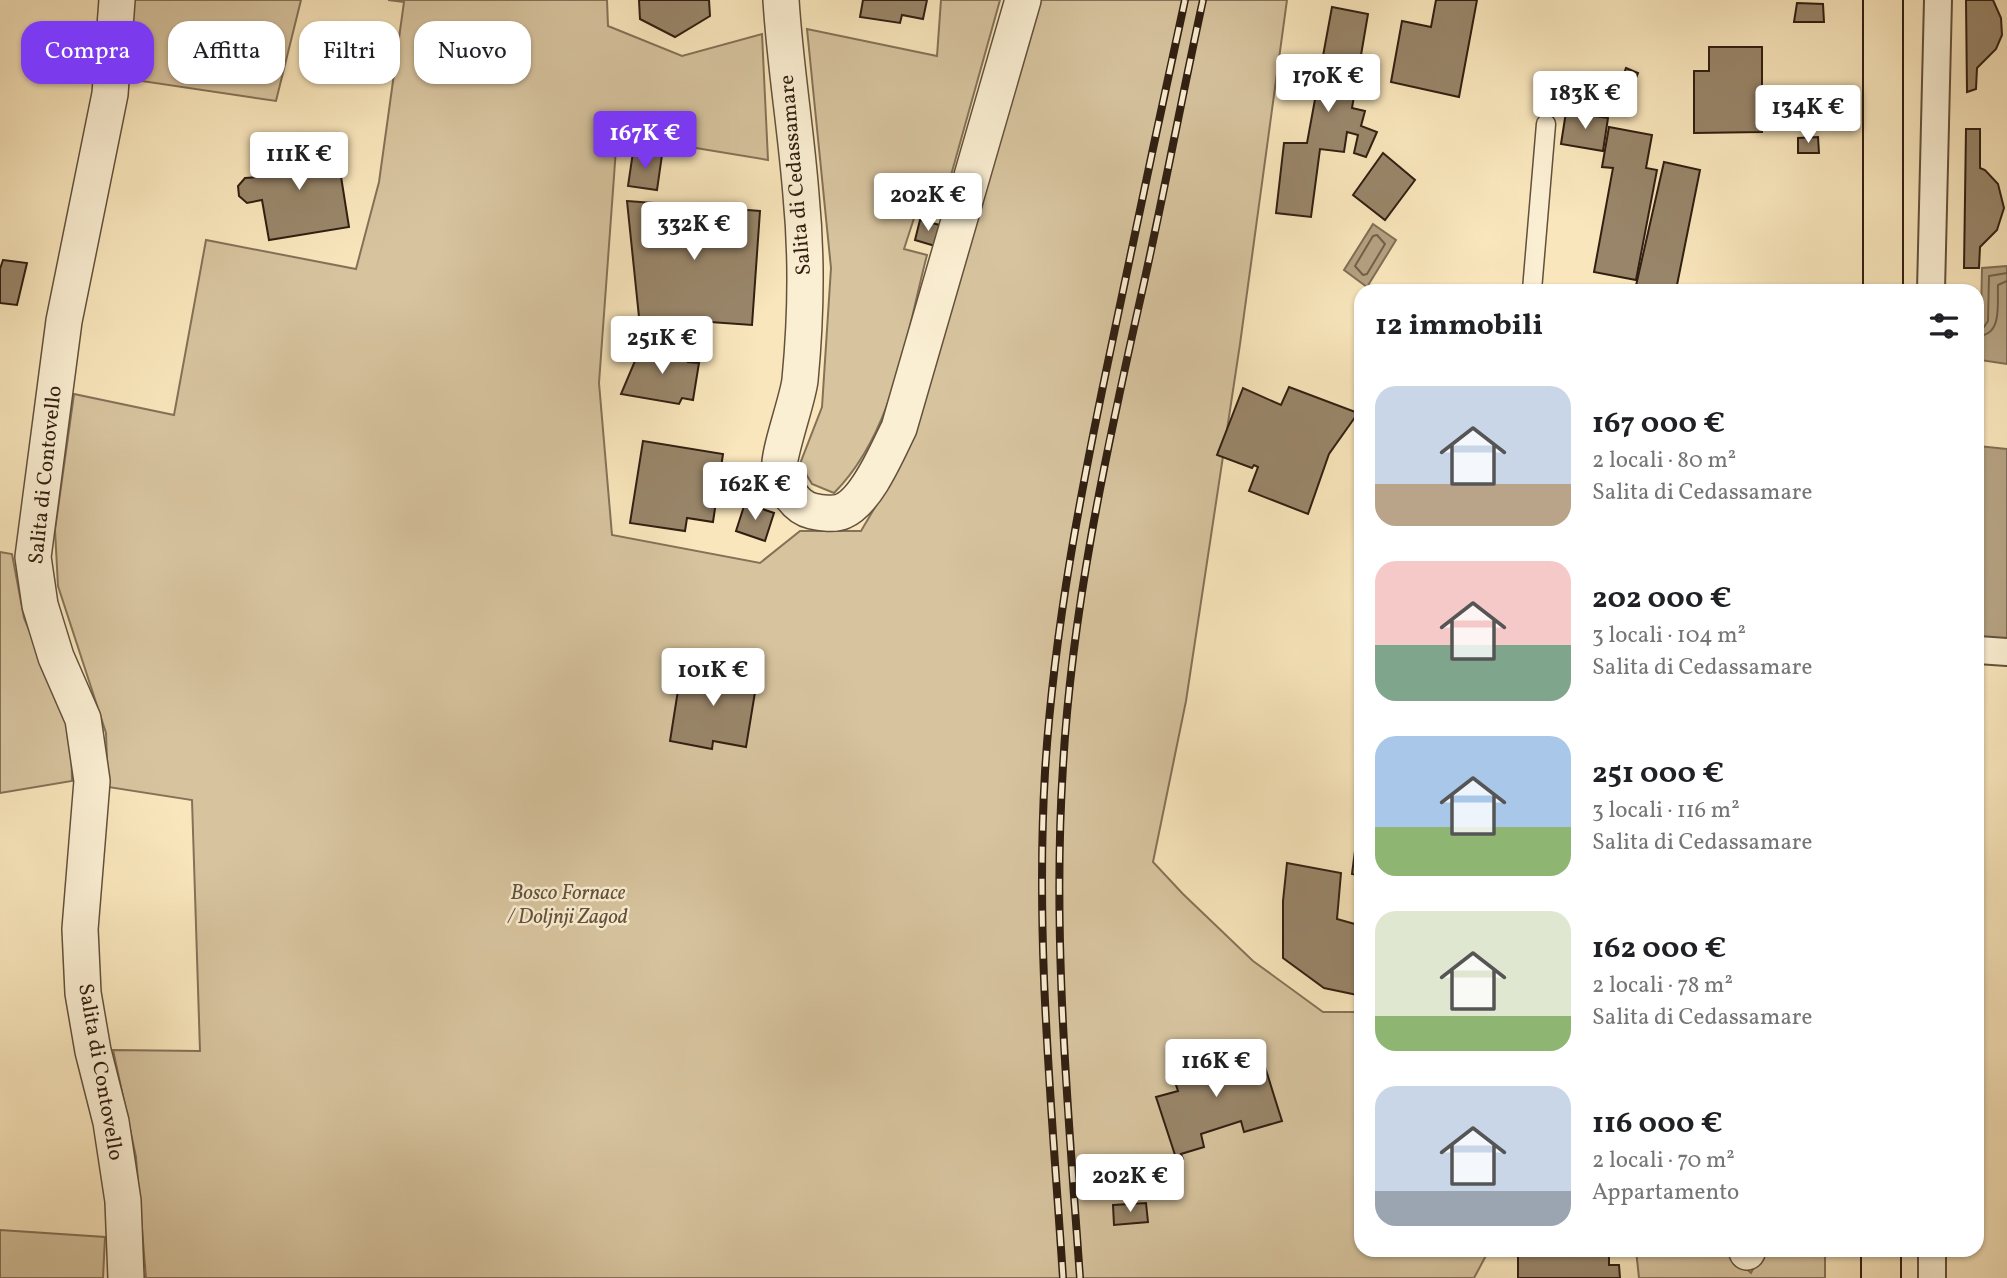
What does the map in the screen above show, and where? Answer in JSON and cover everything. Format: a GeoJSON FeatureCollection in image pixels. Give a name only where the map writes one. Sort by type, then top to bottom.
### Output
{"type":"FeatureCollection","features":[{"type":"Feature","properties":{"kind":"main road"},"geometry":{"type":"LineString","coordinates":[[1883,0],[1883,284]]}},
{"type":"Feature","properties":{"kind":"main road"},"geometry":{"type":"LineString","coordinates":[[1881,1257],[1881,1278]]}},
{"type":"Feature","properties":{"kind":"street","name":"Salita di Contovello"},"geometry":{"type":"LineString","coordinates":[[117,0],[110,94],[64,321],[33,557],[40,605],[56,657],[83,719],[92,781],[80,929],[83,993],[93,1051],[111,1122],[123,1202],[126,1278]]}},
{"type":"Feature","properties":{"kind":"street","name":"Salita di Cedassamare"},"geometry":{"type":"LineString","coordinates":[[781,0],[785,61],[802,195],[806,290],[800,383],[779,469],[790,495],[804,509],[821,513],[843,511],[858,498],[879,468],[899,428],[1006,48],[1023,0]]}},
{"type":"Feature","properties":{"kind":"street"},"geometry":{"type":"LineString","coordinates":[[1931,284],[1938,0]]}},
{"type":"Feature","properties":{"kind":"street"},"geometry":{"type":"LineString","coordinates":[[1984,650],[2007,652]]}},
{"type":"Feature","properties":{"kind":"street"},"geometry":{"type":"LineString","coordinates":[[1932,1257],[1932,1278]]}},
{"type":"Feature","properties":{"kind":"lane"},"geometry":{"type":"LineString","coordinates":[[1533,284],[1546,124]]}},
{"type":"Feature","properties":{"kind":"green space"},"geometry":{"type":"Polygon","coordinates":[[[133,0],[301,0],[285,65],[285,21],[168,21],[168,84],[280,84],[276,101],[154,83],[154,21],[132,21],[133,0]]]}},
{"type":"Feature","properties":{"kind":"green space","name":"Bosco Fornace / Doljnji Zagod"},"geometry":{"type":"Polygon","coordinates":[[[388,0],[607,0],[608,26],[682,56],[762,34],[768,160],[617,135],[599,383],[612,535],[760,563],[800,531],[861,531],[891,480],[1041,0],[1287,0],[1240,344],[1186,701],[1153,862],[1253,961],[1323,1012],[1354,1012],[1354,1257],[1485,1257],[1474,1278],[146,1278],[136,1157],[113,1050],[200,1051],[192,800],[108,787],[106,733],[58,586],[55,530],[74,394],[174,415],[206,240],[356,269],[379,182],[393,84],[400,84],[400,31],[404,2],[388,0]]]}},
{"type":"Feature","properties":{"kind":"green space"},"geometry":{"type":"Polygon","coordinates":[[[941,0],[1000,0],[941,211],[917,209],[904,249],[927,255],[895,382],[871,442],[834,493],[812,484],[800,464],[822,407],[831,268],[807,29],[937,56],[941,0]]]}},
{"type":"Feature","properties":{"kind":"green space"},"geometry":{"type":"Polygon","coordinates":[[[0,552],[12,554],[24,618],[71,730],[72,781],[0,793],[0,552]]]}},
{"type":"Feature","properties":{"kind":"green space"},"geometry":{"type":"Polygon","coordinates":[[[0,1230],[105,1237],[103,1278],[0,1278],[0,1230]]]}},
{"type":"Feature","properties":{"kind":"green space"},"geometry":{"type":"Polygon","coordinates":[[[1637,1257],[1732,1257],[1751,1273],[1759,1257],[1825,1257],[1825,1278],[1639,1278],[1637,1257]]]}},
{"type":"Feature","properties":{"kind":"water"},"geometry":{"type":"Polygon","coordinates":[[[1373,224],[1396,240],[1369,284],[1363,284],[1344,270],[1373,224]]]}},
{"type":"Feature","properties":{"kind":"water"},"geometry":{"type":"Polygon","coordinates":[[[2007,266],[2007,364],[1984,361],[1982,268],[2007,266]]]}},
{"type":"Feature","properties":{"kind":"water"},"geometry":{"type":"Polygon","coordinates":[[[1984,447],[2007,449],[2007,640],[1984,638],[1984,447]]]}},
{"type":"Feature","properties":{"kind":"building"},"geometry":{"type":"Polygon","coordinates":[[[639,0],[709,0],[710,16],[675,37],[640,19],[639,0]]]}},
{"type":"Feature","properties":{"kind":"building"},"geometry":{"type":"Polygon","coordinates":[[[863,0],[927,0],[923,19],[902,15],[900,23],[860,17],[863,0]]]}},
{"type":"Feature","properties":{"kind":"building"},"geometry":{"type":"Polygon","coordinates":[[[1436,0],[1477,0],[1459,97],[1391,82],[1402,21],[1431,27],[1436,0]]]}},
{"type":"Feature","properties":{"kind":"building"},"geometry":{"type":"Polygon","coordinates":[[[1966,0],[1993,0],[2001,18],[2002,35],[1996,49],[1977,68],[1976,89],[1967,92],[1966,0]]]}},
{"type":"Feature","properties":{"kind":"building"},"geometry":{"type":"Polygon","coordinates":[[[1797,3],[1823,4],[1824,22],[1794,22],[1797,3]]]}},
{"type":"Feature","properties":{"kind":"building"},"geometry":{"type":"Polygon","coordinates":[[[1332,7],[1368,14],[1352,108],[1365,111],[1361,126],[1377,132],[1366,157],[1354,153],[1358,135],[1347,132],[1344,152],[1320,149],[1311,217],[1276,213],[1284,143],[1307,143],[1332,7]]]}},
{"type":"Feature","properties":{"kind":"building"},"geometry":{"type":"Polygon","coordinates":[[[1709,47],[1762,47],[1762,132],[1694,133],[1694,71],[1709,71],[1709,47]]]}},
{"type":"Feature","properties":{"kind":"building"},"geometry":{"type":"Polygon","coordinates":[[[1626,68],[1638,73],[1630,93],[1618,89],[1626,68]]]}},
{"type":"Feature","properties":{"kind":"building"},"geometry":{"type":"Polygon","coordinates":[[[1566,112],[1608,118],[1603,151],[1561,144],[1566,112]]]}},
{"type":"Feature","properties":{"kind":"building"},"geometry":{"type":"Polygon","coordinates":[[[1609,127],[1652,135],[1646,168],[1657,170],[1636,280],[1594,272],[1613,168],[1602,167],[1609,127]]]}},
{"type":"Feature","properties":{"kind":"building"},"geometry":{"type":"Polygon","coordinates":[[[1966,129],[1980,129],[1980,168],[1998,184],[2004,208],[1997,230],[1980,247],[1979,268],[1964,268],[1966,129]]]}},
{"type":"Feature","properties":{"kind":"building"},"geometry":{"type":"Polygon","coordinates":[[[1818,137],[1819,153],[1798,153],[1798,138],[1818,137]]]}},
{"type":"Feature","properties":{"kind":"building"},"geometry":{"type":"Polygon","coordinates":[[[336,145],[349,227],[269,240],[262,200],[247,203],[239,196],[238,186],[245,178],[259,177],[254,157],[336,145]]]}},
{"type":"Feature","properties":{"kind":"building"},"geometry":{"type":"Polygon","coordinates":[[[633,152],[662,155],[657,190],[628,186],[633,152]]]}},
{"type":"Feature","properties":{"kind":"building"},"geometry":{"type":"Polygon","coordinates":[[[1383,153],[1415,180],[1385,220],[1353,195],[1383,153]]]}},
{"type":"Feature","properties":{"kind":"building"},"geometry":{"type":"Polygon","coordinates":[[[1664,162],[1700,170],[1677,284],[1636,284],[1664,162]]]}},
{"type":"Feature","properties":{"kind":"building"},"geometry":{"type":"Polygon","coordinates":[[[627,201],[760,211],[752,325],[639,317],[627,201]]]}},
{"type":"Feature","properties":{"kind":"building"},"geometry":{"type":"Polygon","coordinates":[[[920,220],[940,225],[935,246],[915,240],[920,220]]]}},
{"type":"Feature","properties":{"kind":"building"},"geometry":{"type":"Polygon","coordinates":[[[3,260],[27,263],[17,305],[0,303],[0,269],[3,260]]]}},
{"type":"Feature","properties":{"kind":"building"},"geometry":{"type":"Polygon","coordinates":[[[637,347],[690,355],[688,362],[699,363],[693,400],[682,398],[679,404],[621,394],[635,361],[637,347]]]}},
{"type":"Feature","properties":{"kind":"building"},"geometry":{"type":"Polygon","coordinates":[[[1289,387],[1354,411],[1354,419],[1329,454],[1308,514],[1249,491],[1258,467],[1254,465],[1252,468],[1217,455],[1243,388],[1281,405],[1289,387]]]}},
{"type":"Feature","properties":{"kind":"building"},"geometry":{"type":"Polygon","coordinates":[[[643,441],[723,454],[713,522],[687,518],[685,531],[630,523],[643,441]]]}},
{"type":"Feature","properties":{"kind":"building"},"geometry":{"type":"Polygon","coordinates":[[[745,503],[774,513],[765,541],[736,531],[745,503]]]}},
{"type":"Feature","properties":{"kind":"building"},"geometry":{"type":"Polygon","coordinates":[[[688,662],[724,668],[723,675],[757,680],[746,747],[713,741],[712,749],[670,741],[679,684],[685,685],[688,662]]]}},
{"type":"Feature","properties":{"kind":"building"},"geometry":{"type":"Polygon","coordinates":[[[1287,863],[1341,873],[1337,919],[1354,924],[1354,994],[1324,988],[1283,958],[1283,901],[1287,863]]]}},
{"type":"Feature","properties":{"kind":"building"},"geometry":{"type":"Polygon","coordinates":[[[1208,1051],[1213,1066],[1260,1051],[1282,1121],[1244,1132],[1241,1121],[1201,1134],[1204,1147],[1181,1154],[1183,1159],[1177,1161],[1156,1097],[1178,1091],[1169,1064],[1208,1051]]]}},
{"type":"Feature","properties":{"kind":"building"},"geometry":{"type":"Polygon","coordinates":[[[1163,1161],[1169,1178],[1158,1182],[1152,1165],[1163,1161]]]}},
{"type":"Feature","properties":{"kind":"building"},"geometry":{"type":"Polygon","coordinates":[[[1146,1203],[1148,1222],[1114,1225],[1113,1205],[1146,1203]]]}},
{"type":"Feature","properties":{"kind":"building"},"geometry":{"type":"Polygon","coordinates":[[[1518,1257],[1609,1257],[1609,1265],[1619,1265],[1620,1278],[1518,1278],[1518,1257]]]}},
{"type":"Feature","properties":{"kind":"railway"},"geometry":{"type":"LineString","coordinates":[[1063,1278],[1043,962],[1042,835],[1049,718],[1062,610],[1080,503],[1185,0]]}},
{"type":"Feature","properties":{"kind":"railway"},"geometry":{"type":"LineString","coordinates":[[1080,1278],[1060,958],[1060,830],[1067,708],[1082,592],[1102,477],[1203,0]]}}]}
